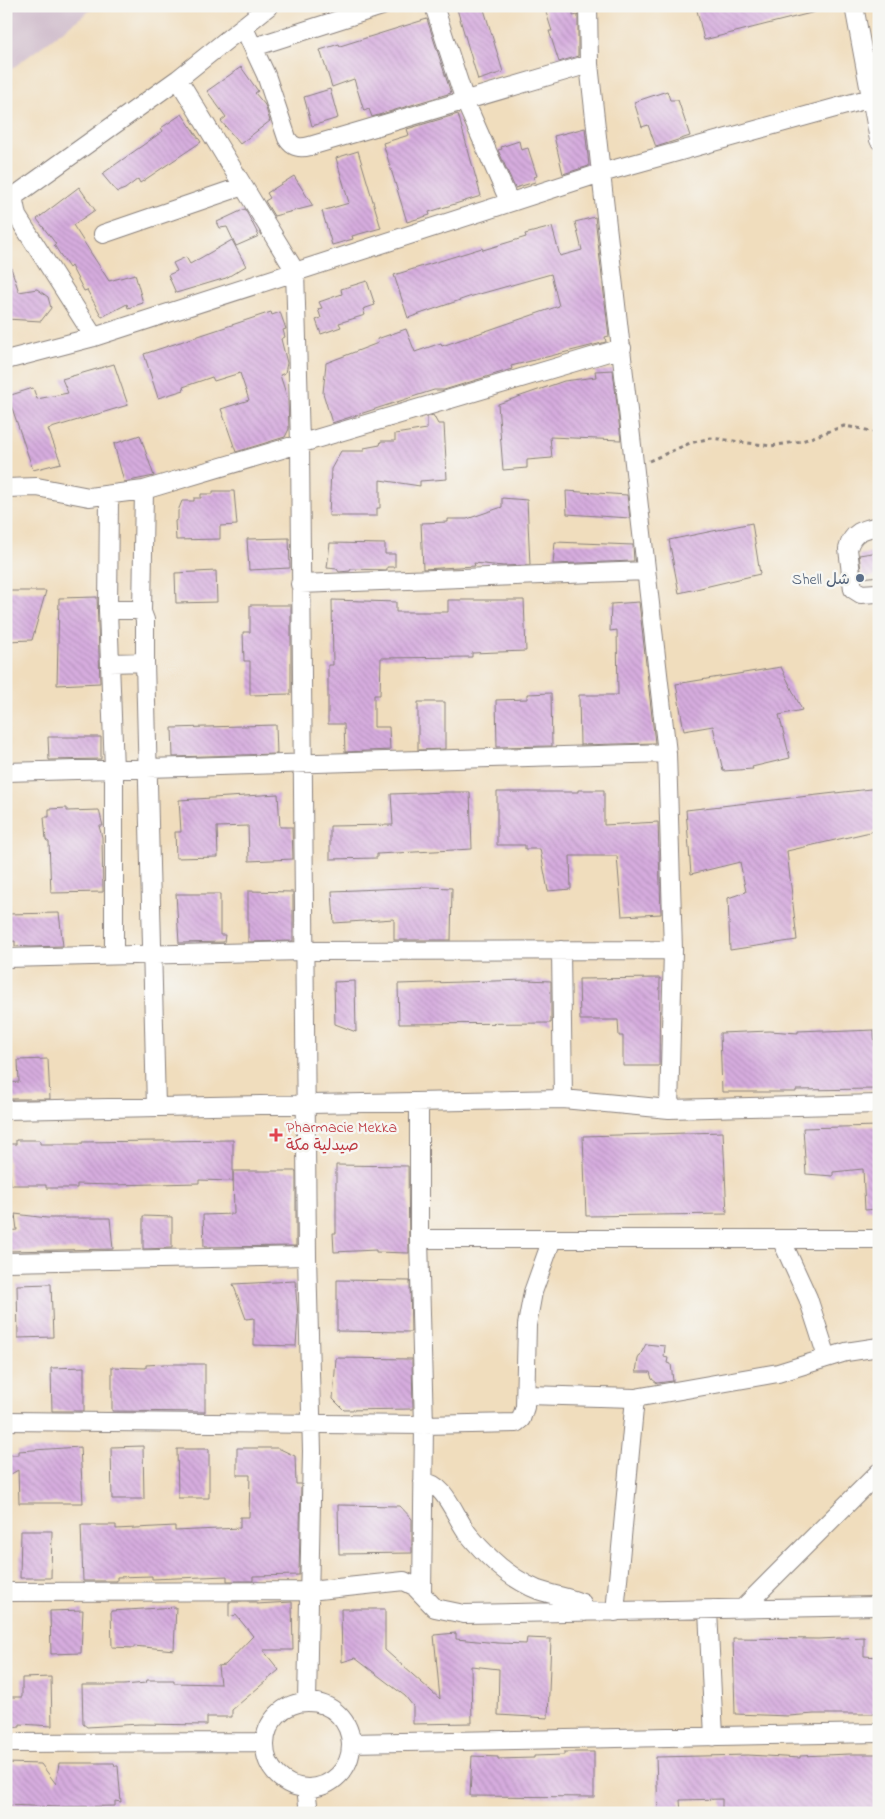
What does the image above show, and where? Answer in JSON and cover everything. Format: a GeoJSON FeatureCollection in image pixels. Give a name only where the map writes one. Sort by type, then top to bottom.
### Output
{"type":"FeatureCollection","features":[{"type":"Feature","properties":{"kind":"street"},"geometry":{"type":"LineString","coordinates":[[94,337],[17,216],[14,202],[22,190],[178,79],[270,6]]}},
{"type":"Feature","properties":{"kind":"street"},"geometry":{"type":"LineString","coordinates":[[254,46],[382,6]]}},
{"type":"Feature","properties":{"kind":"street"},"geometry":{"type":"LineString","coordinates":[[434,6],[465,101],[509,201]]}},
{"type":"Feature","properties":{"kind":"street"},"geometry":{"type":"LineString","coordinates":[[588,6],[589,64],[667,753],[673,950],[669,1109]]}},
{"type":"Feature","properties":{"kind":"street"},"geometry":{"type":"LineString","coordinates":[[854,6],[879,140]]}},
{"type":"Feature","properties":{"kind":"street"},"geometry":{"type":"LineString","coordinates":[[243,26],[254,46],[277,104],[286,138],[293,146],[298,148],[589,64]]}},
{"type":"Feature","properties":{"kind":"street"},"geometry":{"type":"LineString","coordinates":[[178,79],[295,271],[300,442],[301,762],[307,1104],[307,1256],[312,1424],[306,1702]]}},
{"type":"Feature","properties":{"kind":"street"},"geometry":{"type":"LineString","coordinates":[[6,360],[94,337],[509,201],[601,173],[872,98]]}},
{"type":"Feature","properties":{"kind":"street"},"geometry":{"type":"LineString","coordinates":[[103,234],[243,186]]}},
{"type":"Feature","properties":{"kind":"street"},"geometry":{"type":"LineString","coordinates":[[6,488],[37,487],[89,497],[109,496],[144,490],[300,442],[622,348]]}},
{"type":"Feature","properties":{"kind":"street"},"geometry":{"type":"LineString","coordinates":[[144,490],[142,612],[145,620],[156,1107]]}},
{"type":"Feature","properties":{"kind":"street"},"geometry":{"type":"LineString","coordinates":[[109,496],[108,610],[114,769],[114,955]]}},
{"type":"Feature","properties":{"kind":"street"},"geometry":{"type":"LineString","coordinates":[[877,592],[861,594],[853,589],[848,549],[849,542],[857,532],[879,526]]}},
{"type":"Feature","properties":{"kind":"street"},"geometry":{"type":"LineString","coordinates":[[300,584],[646,571]]}},
{"type":"Feature","properties":{"kind":"street"},"geometry":{"type":"LineString","coordinates":[[108,610],[136,610],[142,612]]}},
{"type":"Feature","properties":{"kind":"street"},"geometry":{"type":"LineString","coordinates":[[110,664],[145,662]]}},
{"type":"Feature","properties":{"kind":"street"},"geometry":{"type":"LineString","coordinates":[[6,772],[301,762],[667,753]]}},
{"type":"Feature","properties":{"kind":"street"},"geometry":{"type":"LineString","coordinates":[[561,950],[563,1100]]}},
{"type":"Feature","properties":{"kind":"street"},"geometry":{"type":"LineString","coordinates":[[6,958],[304,951],[673,950]]}},
{"type":"Feature","properties":{"kind":"street"},"geometry":{"type":"LineString","coordinates":[[6,1110],[563,1100],[669,1109],[879,1104]]}},
{"type":"Feature","properties":{"kind":"street"},"geometry":{"type":"LineString","coordinates":[[419,1102],[419,1239],[424,1425],[422,1594]]}},
{"type":"Feature","properties":{"kind":"street"},"geometry":{"type":"LineString","coordinates":[[419,1239],[879,1239]]}},
{"type":"Feature","properties":{"kind":"street"},"geometry":{"type":"LineString","coordinates":[[6,1421],[424,1425],[516,1423],[524,1414],[527,1395],[527,1325],[533,1292],[552,1239]]}},
{"type":"Feature","properties":{"kind":"street"},"geometry":{"type":"LineString","coordinates":[[781,1239],[808,1298],[827,1357]]}},
{"type":"Feature","properties":{"kind":"street"},"geometry":{"type":"LineString","coordinates":[[6,1262],[307,1256]]}},
{"type":"Feature","properties":{"kind":"street"},"geometry":{"type":"LineString","coordinates":[[527,1395],[635,1398],[778,1373],[827,1357],[879,1347]]}},
{"type":"Feature","properties":{"kind":"street"},"geometry":{"type":"LineString","coordinates":[[615,1612],[635,1398]]}},
{"type":"Feature","properties":{"kind":"street"},"geometry":{"type":"LineString","coordinates":[[744,1607],[879,1472]]}},
{"type":"Feature","properties":{"kind":"street"},"geometry":{"type":"LineString","coordinates":[[423,1482],[430,1482],[439,1487],[468,1534],[512,1576],[538,1590],[582,1603],[585,1612]]}},
{"type":"Feature","properties":{"kind":"street"},"geometry":{"type":"LineString","coordinates":[[6,1592],[309,1591],[404,1582],[414,1586],[435,1608],[454,1613],[615,1612],[708,1610],[744,1607],[879,1606]]}},
{"type":"Feature","properties":{"kind":"street"},"geometry":{"type":"LineString","coordinates":[[708,1610],[714,1737]]}},
{"type":"Feature","properties":{"kind":"street"},"geometry":{"type":"LineString","coordinates":[[306,1702],[328,1707],[337,1714],[349,1732],[351,1744],[349,1757],[343,1770],[333,1780],[320,1786],[306,1788],[293,1785],[281,1778],[272,1768],[266,1755],[265,1742],[268,1729],[278,1714],[294,1704],[306,1702]]}},
{"type":"Feature","properties":{"kind":"street"},"geometry":{"type":"LineString","coordinates":[[351,1744],[879,1733]]}},
{"type":"Feature","properties":{"kind":"street"},"geometry":{"type":"LineString","coordinates":[[6,1743],[265,1742]]}},
{"type":"Feature","properties":{"kind":"street"},"geometry":{"type":"LineString","coordinates":[[306,1788],[309,1813]]}},
{"type":"Feature","properties":{"kind":"path"},"geometry":{"type":"LineString","coordinates":[[633,464],[665,455],[690,443],[711,438],[771,446],[802,441],[844,426],[864,428],[879,434]]}},
{"type":"Feature","properties":{"kind":"shaded area"},"geometry":{"type":"Polygon","coordinates":[[[6,6],[96,6],[6,73],[6,6]]]}},
{"type":"Feature","properties":{"kind":"building"},"geometry":{"type":"Polygon","coordinates":[[[465,6],[483,6],[503,72],[478,80],[457,9],[465,6]]]}},
{"type":"Feature","properties":{"kind":"building"},"geometry":{"type":"Polygon","coordinates":[[[544,6],[573,6],[573,16],[578,15],[578,56],[559,62],[549,31],[552,31],[544,6]]]}},
{"type":"Feature","properties":{"kind":"building"},"geometry":{"type":"Polygon","coordinates":[[[696,6],[814,6],[815,12],[704,40],[696,6]]]}},
{"type":"Feature","properties":{"kind":"building"},"geometry":{"type":"Polygon","coordinates":[[[427,19],[451,93],[372,117],[369,109],[364,111],[354,79],[332,87],[320,50],[339,44],[340,46],[427,19]]]}},
{"type":"Feature","properties":{"kind":"building"},"geometry":{"type":"Polygon","coordinates":[[[241,67],[258,91],[255,93],[265,105],[270,121],[240,144],[221,121],[226,117],[207,91],[241,67]]]}},
{"type":"Feature","properties":{"kind":"building"},"geometry":{"type":"Polygon","coordinates":[[[330,89],[338,118],[312,126],[304,97],[330,89]]]}},
{"type":"Feature","properties":{"kind":"building"},"geometry":{"type":"Polygon","coordinates":[[[667,91],[670,100],[678,100],[690,136],[656,147],[648,125],[642,127],[634,102],[667,91]]]}},
{"type":"Feature","properties":{"kind":"building"},"geometry":{"type":"Polygon","coordinates":[[[182,114],[201,142],[140,183],[138,179],[125,189],[117,192],[102,174],[163,131],[161,128],[182,114]]]}},
{"type":"Feature","properties":{"kind":"building"},"geometry":{"type":"Polygon","coordinates":[[[458,114],[481,196],[429,212],[430,215],[407,222],[383,143],[409,135],[407,129],[458,114]]]}},
{"type":"Feature","properties":{"kind":"building"},"geometry":{"type":"Polygon","coordinates":[[[585,128],[589,166],[563,174],[554,136],[585,128]]]}},
{"type":"Feature","properties":{"kind":"building"},"geometry":{"type":"Polygon","coordinates":[[[519,141],[521,150],[528,148],[537,176],[534,177],[535,182],[515,188],[498,150],[502,149],[501,147],[519,141]]]}},
{"type":"Feature","properties":{"kind":"building"},"geometry":{"type":"Polygon","coordinates":[[[358,151],[381,228],[352,236],[353,239],[332,245],[322,211],[349,203],[336,158],[358,151]]]}},
{"type":"Feature","properties":{"kind":"building"},"geometry":{"type":"Polygon","coordinates":[[[294,176],[313,206],[274,216],[265,201],[270,198],[267,193],[294,176]]]}},
{"type":"Feature","properties":{"kind":"building"},"geometry":{"type":"Polygon","coordinates":[[[79,187],[95,210],[73,225],[109,281],[135,274],[143,303],[128,308],[127,304],[102,317],[87,290],[84,291],[71,266],[69,268],[54,245],[56,244],[37,219],[79,187]]]}},
{"type":"Feature","properties":{"kind":"building"},"geometry":{"type":"Polygon","coordinates":[[[245,209],[259,236],[236,246],[227,227],[220,228],[217,222],[245,209]]]}},
{"type":"Feature","properties":{"kind":"building"},"geometry":{"type":"Polygon","coordinates":[[[595,217],[609,336],[605,337],[606,342],[511,366],[512,369],[444,390],[434,390],[332,423],[323,393],[326,363],[378,343],[377,339],[406,329],[415,352],[441,343],[442,346],[559,306],[551,274],[469,297],[408,318],[394,275],[482,248],[483,250],[526,237],[525,234],[552,227],[560,256],[582,250],[575,222],[595,217]]]}},
{"type":"Feature","properties":{"kind":"building"},"geometry":{"type":"Polygon","coordinates":[[[232,240],[246,266],[226,278],[176,293],[168,275],[177,271],[173,263],[186,257],[190,264],[232,240]]]}},
{"type":"Feature","properties":{"kind":"building"},"geometry":{"type":"Polygon","coordinates":[[[6,262],[9,262],[19,292],[37,289],[48,297],[51,308],[41,321],[6,319],[6,262]]]}},
{"type":"Feature","properties":{"kind":"building"},"geometry":{"type":"Polygon","coordinates":[[[367,281],[375,305],[363,309],[365,315],[339,323],[341,327],[321,334],[316,320],[321,318],[318,309],[322,308],[319,302],[342,294],[341,289],[367,281]]]}},
{"type":"Feature","properties":{"kind":"building"},"geometry":{"type":"Polygon","coordinates":[[[271,312],[272,315],[280,312],[286,329],[283,330],[285,337],[281,339],[287,363],[285,373],[280,375],[288,400],[289,429],[285,437],[236,452],[221,409],[249,400],[240,373],[214,381],[212,377],[183,387],[184,390],[158,398],[144,354],[271,312]]]}},
{"type":"Feature","properties":{"kind":"building"},"geometry":{"type":"Polygon","coordinates":[[[114,364],[128,405],[48,429],[61,463],[33,470],[8,396],[33,388],[37,399],[68,393],[62,379],[114,364]]]}},
{"type":"Feature","properties":{"kind":"building"},"geometry":{"type":"Polygon","coordinates":[[[613,370],[621,440],[550,437],[552,458],[527,460],[527,468],[503,470],[498,404],[564,381],[596,377],[595,371],[613,370]]]}},
{"type":"Feature","properties":{"kind":"building"},"geometry":{"type":"Polygon","coordinates":[[[433,415],[438,424],[444,424],[447,479],[420,481],[420,486],[380,480],[380,508],[377,508],[377,516],[329,516],[331,469],[341,451],[364,451],[364,448],[380,445],[381,441],[395,441],[395,434],[427,429],[427,417],[433,415]]]}},
{"type":"Feature","properties":{"kind":"building"},"geometry":{"type":"Polygon","coordinates":[[[140,435],[154,476],[124,482],[114,444],[140,435]]]}},
{"type":"Feature","properties":{"kind":"building"},"geometry":{"type":"Polygon","coordinates":[[[213,491],[234,491],[237,525],[220,526],[220,539],[176,540],[175,521],[178,519],[178,511],[182,501],[194,501],[194,498],[201,498],[201,494],[213,494],[213,491]]]}},
{"type":"Feature","properties":{"kind":"building"},"geometry":{"type":"Polygon","coordinates":[[[566,491],[627,495],[630,518],[567,514],[566,491]]]}},
{"type":"Feature","properties":{"kind":"building"},"geometry":{"type":"Polygon","coordinates":[[[502,498],[527,500],[530,565],[503,566],[474,563],[475,566],[423,569],[421,523],[448,522],[448,519],[467,519],[502,507],[502,498]]]}},
{"type":"Feature","properties":{"kind":"building"},"geometry":{"type":"Polygon","coordinates":[[[752,523],[760,574],[679,593],[669,540],[752,523]]]}},
{"type":"Feature","properties":{"kind":"building"},"geometry":{"type":"Polygon","coordinates":[[[289,538],[290,568],[249,570],[247,539],[289,538]]]}},
{"type":"Feature","properties":{"kind":"building"},"geometry":{"type":"Polygon","coordinates":[[[555,542],[633,545],[634,561],[553,564],[555,542]]]}},
{"type":"Feature","properties":{"kind":"building"},"geometry":{"type":"Polygon","coordinates":[[[330,543],[385,544],[385,554],[395,554],[395,567],[387,567],[387,570],[351,569],[350,571],[339,572],[337,569],[327,568],[330,543]]]}},
{"type":"Feature","properties":{"kind":"building","name":"Shell شل"},"geometry":{"type":"Polygon","coordinates":[[[879,552],[879,576],[862,578],[859,555],[879,552]]]}},
{"type":"Feature","properties":{"kind":"building"},"geometry":{"type":"Polygon","coordinates":[[[216,571],[217,602],[176,603],[175,573],[216,571]]]}},
{"type":"Feature","properties":{"kind":"building"},"geometry":{"type":"Polygon","coordinates":[[[6,591],[46,591],[32,640],[6,641],[6,591]]]}},
{"type":"Feature","properties":{"kind":"building"},"geometry":{"type":"Polygon","coordinates":[[[97,597],[100,683],[57,685],[59,598],[97,597]]]}},
{"type":"Feature","properties":{"kind":"building"},"geometry":{"type":"Polygon","coordinates":[[[332,600],[396,602],[396,612],[448,612],[448,600],[524,600],[526,651],[472,653],[472,657],[381,658],[380,695],[374,695],[374,727],[389,727],[390,750],[345,752],[344,724],[328,724],[328,665],[333,665],[332,600]]]}},
{"type":"Feature","properties":{"kind":"building"},"geometry":{"type":"Polygon","coordinates":[[[639,602],[655,743],[580,745],[579,695],[618,695],[617,630],[610,631],[611,604],[639,602]]]}},
{"type":"Feature","properties":{"kind":"building"},"geometry":{"type":"Polygon","coordinates":[[[250,605],[291,605],[291,694],[250,695],[250,661],[244,661],[243,632],[250,632],[250,605]]]}},
{"type":"Feature","properties":{"kind":"building"},"geometry":{"type":"Polygon","coordinates":[[[781,667],[802,710],[779,715],[790,758],[752,767],[753,769],[723,771],[713,726],[684,731],[676,684],[781,667]]]}},
{"type":"Feature","properties":{"kind":"building"},"geometry":{"type":"Polygon","coordinates":[[[551,693],[552,746],[497,747],[496,700],[527,699],[527,694],[551,693]]]}},
{"type":"Feature","properties":{"kind":"building"},"geometry":{"type":"Polygon","coordinates":[[[418,702],[445,702],[445,749],[418,750],[418,702]]]}},
{"type":"Feature","properties":{"kind":"building"},"geometry":{"type":"Polygon","coordinates":[[[276,725],[277,754],[173,757],[172,728],[276,725]]]}},
{"type":"Feature","properties":{"kind":"building"},"geometry":{"type":"Polygon","coordinates":[[[48,737],[101,737],[101,759],[49,760],[48,737]]]}},
{"type":"Feature","properties":{"kind":"building"},"geometry":{"type":"Polygon","coordinates":[[[879,788],[879,830],[787,851],[797,940],[730,950],[728,898],[746,892],[740,862],[691,874],[686,810],[879,788]]]}},
{"type":"Feature","properties":{"kind":"building"},"geometry":{"type":"Polygon","coordinates":[[[578,790],[604,790],[604,825],[658,822],[661,914],[622,916],[617,856],[570,856],[571,889],[548,891],[540,849],[525,849],[525,845],[497,845],[497,792],[578,792],[578,790]]]}},
{"type":"Feature","properties":{"kind":"building"},"geometry":{"type":"Polygon","coordinates":[[[470,792],[472,849],[377,854],[377,858],[330,859],[330,826],[393,825],[391,794],[470,792]]]}},
{"type":"Feature","properties":{"kind":"building"},"geometry":{"type":"Polygon","coordinates":[[[278,794],[280,827],[292,827],[293,859],[249,861],[248,826],[217,827],[218,857],[176,858],[175,832],[181,832],[179,800],[278,794]]]}},
{"type":"Feature","properties":{"kind":"building"},"geometry":{"type":"Polygon","coordinates":[[[67,808],[67,811],[99,810],[103,826],[99,826],[102,837],[103,892],[51,893],[49,842],[46,840],[44,817],[49,817],[49,809],[67,808]]]}},
{"type":"Feature","properties":{"kind":"building"},"geometry":{"type":"Polygon","coordinates":[[[427,887],[452,888],[451,940],[394,940],[394,919],[334,923],[332,891],[427,887]]]}},
{"type":"Feature","properties":{"kind":"building"},"geometry":{"type":"Polygon","coordinates":[[[248,891],[293,892],[293,941],[248,942],[248,891]]]}},
{"type":"Feature","properties":{"kind":"building"},"geometry":{"type":"Polygon","coordinates":[[[176,894],[220,894],[220,935],[225,935],[224,942],[179,943],[176,894]]]}},
{"type":"Feature","properties":{"kind":"building"},"geometry":{"type":"Polygon","coordinates":[[[59,913],[63,946],[15,946],[15,941],[6,942],[6,914],[59,913]]]}},
{"type":"Feature","properties":{"kind":"building"},"geometry":{"type":"Polygon","coordinates":[[[660,978],[659,1066],[623,1066],[623,1036],[619,1036],[618,1020],[580,1020],[579,979],[660,978]]]}},
{"type":"Feature","properties":{"kind":"building"},"geometry":{"type":"Polygon","coordinates":[[[355,981],[356,1032],[335,1024],[334,982],[355,981]]]}},
{"type":"Feature","properties":{"kind":"building"},"geometry":{"type":"Polygon","coordinates":[[[551,981],[551,1023],[399,1024],[398,984],[551,981]]]}},
{"type":"Feature","properties":{"kind":"building"},"geometry":{"type":"Polygon","coordinates":[[[824,1030],[824,1032],[874,1030],[877,1089],[722,1092],[720,1033],[770,1031],[798,1033],[798,1031],[824,1030]]]}},
{"type":"Feature","properties":{"kind":"building"},"geometry":{"type":"Polygon","coordinates":[[[48,1059],[50,1099],[6,1099],[6,1083],[19,1082],[18,1060],[48,1059]]]}},
{"type":"Feature","properties":{"kind":"building"},"geometry":{"type":"Polygon","coordinates":[[[879,1126],[879,1209],[865,1210],[863,1169],[833,1172],[833,1176],[806,1174],[803,1128],[879,1126]]]}},
{"type":"Feature","properties":{"kind":"building"},"geometry":{"type":"Polygon","coordinates":[[[723,1132],[727,1214],[586,1216],[583,1136],[723,1132]]]}},
{"type":"Feature","properties":{"kind":"building"},"geometry":{"type":"Polygon","coordinates":[[[16,1140],[40,1140],[40,1144],[82,1144],[82,1142],[233,1140],[233,1181],[199,1180],[199,1183],[113,1185],[77,1184],[77,1188],[46,1188],[46,1185],[11,1185],[6,1144],[16,1144],[16,1140]]]}},
{"type":"Feature","properties":{"kind":"building"},"geometry":{"type":"Polygon","coordinates":[[[336,1165],[408,1166],[409,1253],[376,1252],[376,1250],[334,1252],[333,1233],[336,1233],[336,1165]]]}},
{"type":"Feature","properties":{"kind":"building"},"geometry":{"type":"Polygon","coordinates":[[[233,1171],[296,1171],[296,1246],[204,1247],[203,1215],[234,1214],[233,1171]]]}},
{"type":"Feature","properties":{"kind":"building"},"geometry":{"type":"Polygon","coordinates":[[[15,1214],[47,1218],[110,1218],[113,1249],[6,1251],[6,1231],[17,1230],[15,1214]]]}},
{"type":"Feature","properties":{"kind":"building"},"geometry":{"type":"Polygon","coordinates":[[[143,1216],[172,1217],[172,1248],[143,1249],[143,1216]]]}},
{"type":"Feature","properties":{"kind":"building"},"geometry":{"type":"Polygon","coordinates":[[[337,1280],[410,1281],[411,1332],[337,1331],[337,1280]]]}},
{"type":"Feature","properties":{"kind":"building"},"geometry":{"type":"Polygon","coordinates":[[[295,1281],[298,1316],[296,1346],[254,1345],[254,1318],[246,1319],[233,1284],[295,1281]]]}},
{"type":"Feature","properties":{"kind":"building"},"geometry":{"type":"Polygon","coordinates":[[[51,1284],[53,1337],[18,1338],[17,1285],[51,1284]]]}},
{"type":"Feature","properties":{"kind":"building"},"geometry":{"type":"Polygon","coordinates":[[[646,1344],[665,1346],[664,1357],[668,1358],[667,1363],[671,1364],[673,1381],[657,1383],[652,1379],[650,1372],[636,1372],[638,1359],[646,1344]]]}},
{"type":"Feature","properties":{"kind":"building"},"geometry":{"type":"Polygon","coordinates":[[[336,1358],[412,1359],[413,1409],[344,1410],[333,1399],[336,1358]]]}},
{"type":"Feature","properties":{"kind":"building"},"geometry":{"type":"Polygon","coordinates":[[[205,1364],[205,1412],[112,1411],[112,1367],[146,1368],[146,1365],[205,1364]]]}},
{"type":"Feature","properties":{"kind":"building"},"geometry":{"type":"Polygon","coordinates":[[[84,1367],[84,1411],[52,1411],[51,1368],[84,1367]]]}},
{"type":"Feature","properties":{"kind":"building"},"geometry":{"type":"Polygon","coordinates":[[[143,1446],[144,1499],[112,1499],[111,1447],[143,1446]]]}},
{"type":"Feature","properties":{"kind":"building"},"geometry":{"type":"Polygon","coordinates":[[[80,1447],[83,1503],[19,1503],[18,1470],[6,1477],[6,1455],[18,1455],[18,1451],[80,1447]]]}},
{"type":"Feature","properties":{"kind":"building"},"geometry":{"type":"Polygon","coordinates":[[[237,1448],[278,1448],[295,1456],[296,1484],[301,1484],[299,1575],[253,1576],[253,1581],[227,1581],[227,1576],[152,1579],[152,1576],[117,1577],[117,1581],[83,1581],[81,1525],[116,1525],[116,1529],[175,1526],[175,1531],[240,1528],[240,1517],[249,1517],[250,1475],[237,1475],[237,1448]]]}},
{"type":"Feature","properties":{"kind":"building"},"geometry":{"type":"Polygon","coordinates":[[[177,1449],[209,1449],[209,1498],[178,1498],[177,1449]]]}},
{"type":"Feature","properties":{"kind":"building"},"geometry":{"type":"Polygon","coordinates":[[[338,1505],[400,1506],[412,1519],[412,1553],[339,1554],[338,1505]]]}},
{"type":"Feature","properties":{"kind":"building"},"geometry":{"type":"Polygon","coordinates":[[[21,1531],[52,1531],[51,1578],[20,1578],[21,1531]]]}},
{"type":"Feature","properties":{"kind":"building"},"geometry":{"type":"Polygon","coordinates":[[[229,1602],[256,1602],[256,1604],[292,1602],[293,1650],[263,1650],[279,1670],[232,1710],[232,1717],[207,1717],[207,1725],[140,1724],[87,1727],[83,1724],[82,1685],[124,1685],[146,1683],[147,1680],[174,1680],[174,1683],[220,1684],[218,1666],[225,1665],[253,1636],[236,1615],[229,1617],[229,1602]]]}},
{"type":"Feature","properties":{"kind":"building"},"geometry":{"type":"Polygon","coordinates":[[[176,1607],[174,1650],[134,1646],[134,1648],[112,1647],[111,1611],[176,1607]]]}},
{"type":"Feature","properties":{"kind":"building"},"geometry":{"type":"Polygon","coordinates":[[[341,1609],[385,1609],[385,1650],[440,1699],[434,1635],[456,1633],[456,1639],[526,1644],[527,1638],[551,1639],[548,1718],[498,1715],[499,1669],[471,1666],[472,1723],[413,1724],[413,1706],[405,1696],[355,1658],[342,1662],[341,1609]]]}},
{"type":"Feature","properties":{"kind":"building"},"geometry":{"type":"Polygon","coordinates":[[[83,1610],[81,1653],[51,1654],[50,1611],[83,1610]]]}},
{"type":"Feature","properties":{"kind":"building"},"geometry":{"type":"Polygon","coordinates":[[[864,1637],[864,1656],[879,1657],[879,1714],[789,1716],[735,1714],[733,1638],[818,1639],[864,1637]]]}},
{"type":"Feature","properties":{"kind":"building"},"geometry":{"type":"Polygon","coordinates":[[[51,1677],[52,1726],[20,1724],[20,1727],[6,1728],[6,1697],[22,1697],[22,1678],[51,1677]]]}},
{"type":"Feature","properties":{"kind":"building"},"geometry":{"type":"Polygon","coordinates":[[[564,1752],[594,1752],[594,1797],[470,1796],[472,1756],[498,1757],[498,1759],[534,1758],[534,1756],[564,1755],[564,1752]]]}},
{"type":"Feature","properties":{"kind":"building"},"geometry":{"type":"Polygon","coordinates":[[[879,1754],[879,1813],[722,1813],[722,1799],[680,1800],[681,1813],[658,1813],[656,1757],[748,1755],[800,1758],[800,1756],[879,1754]]]}},
{"type":"Feature","properties":{"kind":"building"},"geometry":{"type":"Polygon","coordinates":[[[6,1763],[41,1764],[56,1784],[59,1763],[114,1763],[115,1766],[118,1766],[121,1802],[115,1801],[115,1806],[57,1807],[6,1805],[6,1763]]]}},
{"type":"Feature","properties":{"kind":"place","name":"Shell شل"},"geometry":{"type":"Point","coordinates":[860,578]}},
{"type":"Feature","properties":{"kind":"place","name":"Pharmacie Mekka صيدلية مكة"},"geometry":{"type":"Point","coordinates":[276,1135]}}]}
